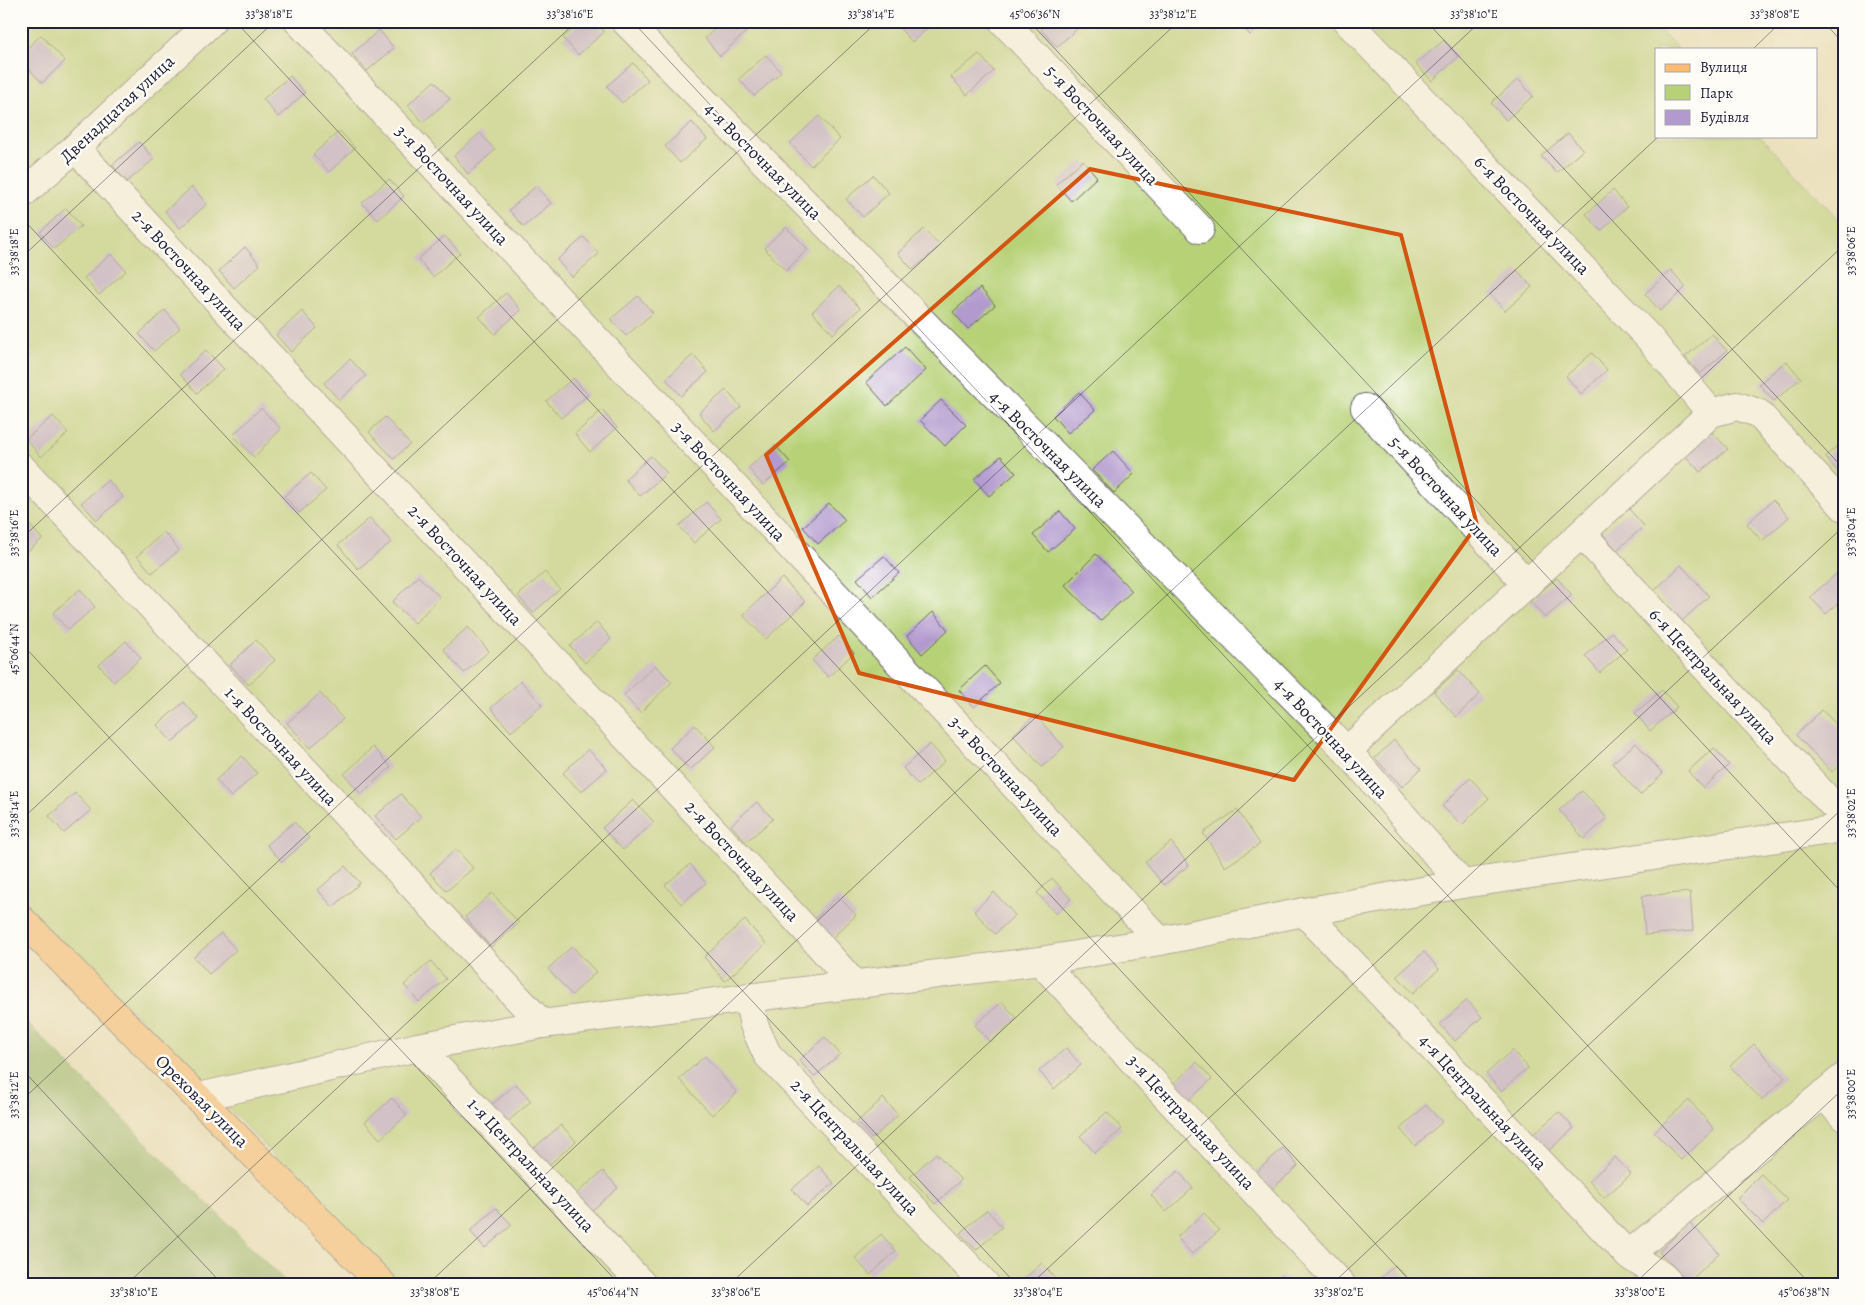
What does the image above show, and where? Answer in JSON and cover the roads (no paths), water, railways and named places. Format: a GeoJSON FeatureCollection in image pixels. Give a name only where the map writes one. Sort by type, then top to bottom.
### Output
{"type":"FeatureCollection","features":[{"type":"Feature","properties":{"kind":"main road","name":"Ореховая улица"},"geometry":{"type":"LineString","coordinates":[[21,919],[382,1284]]}},
{"type":"Feature","properties":{"kind":"street","name":"Двенадцатая улица"},"geometry":{"type":"LineString","coordinates":[[21,196],[212,21]]}},
{"type":"Feature","properties":{"kind":"street","name":"3-я Восточная улица"},"geometry":{"type":"LineString","coordinates":[[298,21],[1160,941]]}},
{"type":"Feature","properties":{"kind":"street","name":"4-я Восточная улица"},"geometry":{"type":"LineString","coordinates":[[625,21],[1347,751],[1462,884]]}},
{"type":"Feature","properties":{"kind":"street","name":"5-я Восточная улица"},"geometry":{"type":"LineString","coordinates":[[1003,21],[1200,229]]}},
{"type":"Feature","properties":{"kind":"street","name":"6-я Восточная улица"},"geometry":{"type":"LineString","coordinates":[[1347,21],[1649,338],[1711,413]]}},
{"type":"Feature","properties":{"kind":"street","name":"2-я Восточная улица"},"geometry":{"type":"LineString","coordinates":[[75,148],[791,914],[854,984]]}},
{"type":"Feature","properties":{"kind":"street"},"geometry":{"type":"LineString","coordinates":[[1347,751],[1711,413],[1738,406],[1758,413],[1844,507]]}},
{"type":"Feature","properties":{"kind":"street","name":"5-я Восточная улица"},"geometry":{"type":"LineString","coordinates":[[1364,408],[1527,584]]}},
{"type":"Feature","properties":{"kind":"street","name":"1-я Восточная улица"},"geometry":{"type":"LineString","coordinates":[[21,468],[542,1024]]}},
{"type":"Feature","properties":{"kind":"street","name":"6-я Центральная улица"},"geometry":{"type":"LineString","coordinates":[[1582,534],[1844,818]]}},
{"type":"Feature","properties":{"kind":"street"},"geometry":{"type":"LineString","coordinates":[[199,1097],[418,1047],[542,1024],[1040,961],[1160,941],[1304,912],[1462,884],[1844,828]]}},
{"type":"Feature","properties":{"kind":"street","name":"4-я Центральная улица"},"geometry":{"type":"LineString","coordinates":[[1304,912],[1628,1255],[1662,1276],[1670,1284]]}},
{"type":"Feature","properties":{"kind":"street","name":"3-я Центральная улица"},"geometry":{"type":"LineString","coordinates":[[1040,961],[1341,1284]]}},
{"type":"Feature","properties":{"kind":"street","name":"2-я Центральная улица"},"geometry":{"type":"LineString","coordinates":[[748,997],[754,1025],[767,1054],[985,1284]]}},
{"type":"Feature","properties":{"kind":"street","name":"1-я Центральная улица"},"geometry":{"type":"LineString","coordinates":[[418,1047],[642,1284]]}},
{"type":"Feature","properties":{"kind":"street"},"geometry":{"type":"LineString","coordinates":[[1628,1255],[1834,1085],[1844,1117]]}}]}
